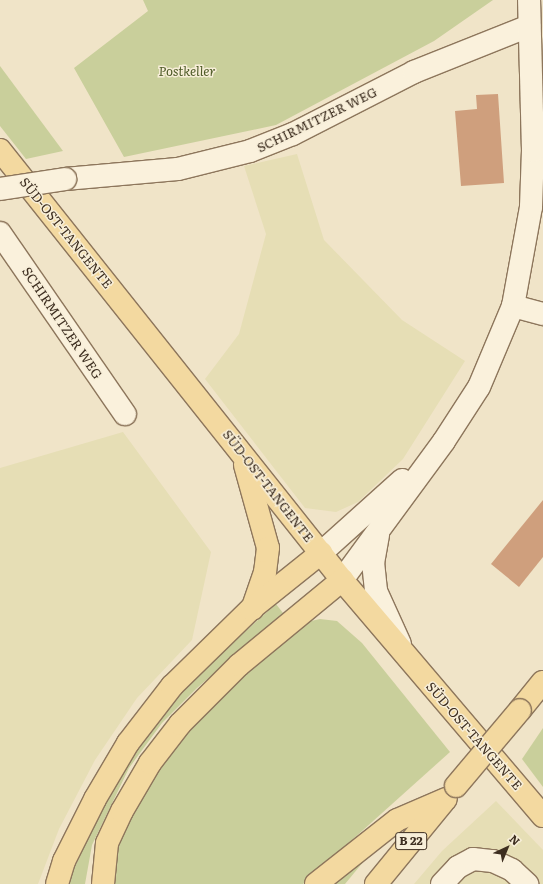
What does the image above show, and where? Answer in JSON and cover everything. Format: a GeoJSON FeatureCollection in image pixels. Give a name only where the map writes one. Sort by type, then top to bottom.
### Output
{"type":"FeatureCollection","features":[{"type":"Feature","properties":{"kind":"main road","name":"SÜD-OST-TANGENTE"},"geometry":{"type":"LineString","coordinates":[[0,150],[342,580],[543,816]]}},
{"type":"Feature","properties":{"kind":"main road"},"geometry":{"type":"LineString","coordinates":[[242,454],[268,548],[265,572],[251,609]]}},
{"type":"Feature","properties":{"kind":"main road"},"geometry":{"type":"LineString","coordinates":[[57,884],[64,861],[95,799],[128,743],[172,686],[251,609],[321,553]]}},
{"type":"Feature","properties":{"kind":"main road"},"geometry":{"type":"LineString","coordinates":[[103,884],[107,843],[122,811],[150,763],[180,724],[239,665],[342,580]]}},
{"type":"Feature","properties":{"kind":"main road","name":"B 22"},"geometry":{"type":"LineString","coordinates":[[376,884],[541,685]]}},
{"type":"Feature","properties":{"kind":"main road"},"geometry":{"type":"LineString","coordinates":[[316,884],[397,820],[451,792]]}},
{"type":"Feature","properties":{"kind":"street"},"geometry":{"type":"LineString","coordinates":[[342,580],[444,441],[479,387],[513,306],[523,265],[531,207],[534,151],[529,0]]}},
{"type":"Feature","properties":{"kind":"street","name":"SCHIRMITZER WEG"},"geometry":{"type":"LineString","coordinates":[[0,189],[65,179],[178,169],[250,151],[293,134],[414,72],[529,26]]}},
{"type":"Feature","properties":{"kind":"street","name":"SCHIRMITZER WEG"},"geometry":{"type":"LineString","coordinates":[[0,233],[125,414]]}},
{"type":"Feature","properties":{"kind":"street"},"geometry":{"type":"LineString","coordinates":[[513,306],[543,314]]}},
{"type":"Feature","properties":{"kind":"street"},"geometry":{"type":"LineString","coordinates":[[321,553],[444,441]]}},
{"type":"Feature","properties":{"kind":"street"},"geometry":{"type":"LineString","coordinates":[[379,529],[373,562],[376,591],[405,655]]}},
{"type":"Feature","properties":{"kind":"street"},"geometry":{"type":"LineString","coordinates":[[442,884],[458,867],[473,859],[493,861],[512,870],[527,884]]}},
{"type":"Feature","properties":{"kind":"shaded area"},"geometry":{"type":"Polygon","coordinates":[[[297,154],[324,240],[402,320],[465,361],[403,459],[358,502],[336,512],[305,508],[205,379],[239,334],[266,234],[244,166],[297,154]]]}},
{"type":"Feature","properties":{"kind":"shaded area"},"geometry":{"type":"Polygon","coordinates":[[[123,432],[211,552],[192,640],[137,698],[95,760],[59,829],[38,884],[0,884],[0,468],[123,432]]]}},
{"type":"Feature","properties":{"kind":"shaded area"},"geometry":{"type":"Polygon","coordinates":[[[496,801],[543,850],[543,884],[414,884],[442,851],[496,801]]]}},
{"type":"Feature","properties":{"kind":"green space","name":"Postkeller"},"geometry":{"type":"Polygon","coordinates":[[[143,0],[493,0],[434,41],[276,125],[124,157],[74,68],[148,11],[143,0]]]}},
{"type":"Feature","properties":{"kind":"green space"},"geometry":{"type":"Polygon","coordinates":[[[0,66],[63,151],[26,159],[0,126],[0,66]]]}},
{"type":"Feature","properties":{"kind":"green space"},"geometry":{"type":"Polygon","coordinates":[[[276,604],[283,613],[197,688],[162,723],[129,768],[92,845],[85,884],[67,884],[118,773],[155,722],[193,678],[276,604]]]}},
{"type":"Feature","properties":{"kind":"green space"},"geometry":{"type":"Polygon","coordinates":[[[320,619],[337,621],[362,643],[450,752],[303,884],[110,884],[114,848],[134,800],[192,719],[302,623],[320,619]]]}},
{"type":"Feature","properties":{"kind":"green space"},"geometry":{"type":"Polygon","coordinates":[[[543,728],[543,787],[522,759],[543,728]]]}},
{"type":"Feature","properties":{"kind":"green space"},"geometry":{"type":"Polygon","coordinates":[[[383,838],[345,884],[327,884],[383,838]]]}},
{"type":"Feature","properties":{"kind":"building"},"geometry":{"type":"Polygon","coordinates":[[[498,94],[504,183],[461,186],[455,111],[477,109],[476,95],[498,94]]]}},
{"type":"Feature","properties":{"kind":"building"},"geometry":{"type":"Polygon","coordinates":[[[543,500],[543,557],[519,587],[491,564],[543,500]]]}}]}
